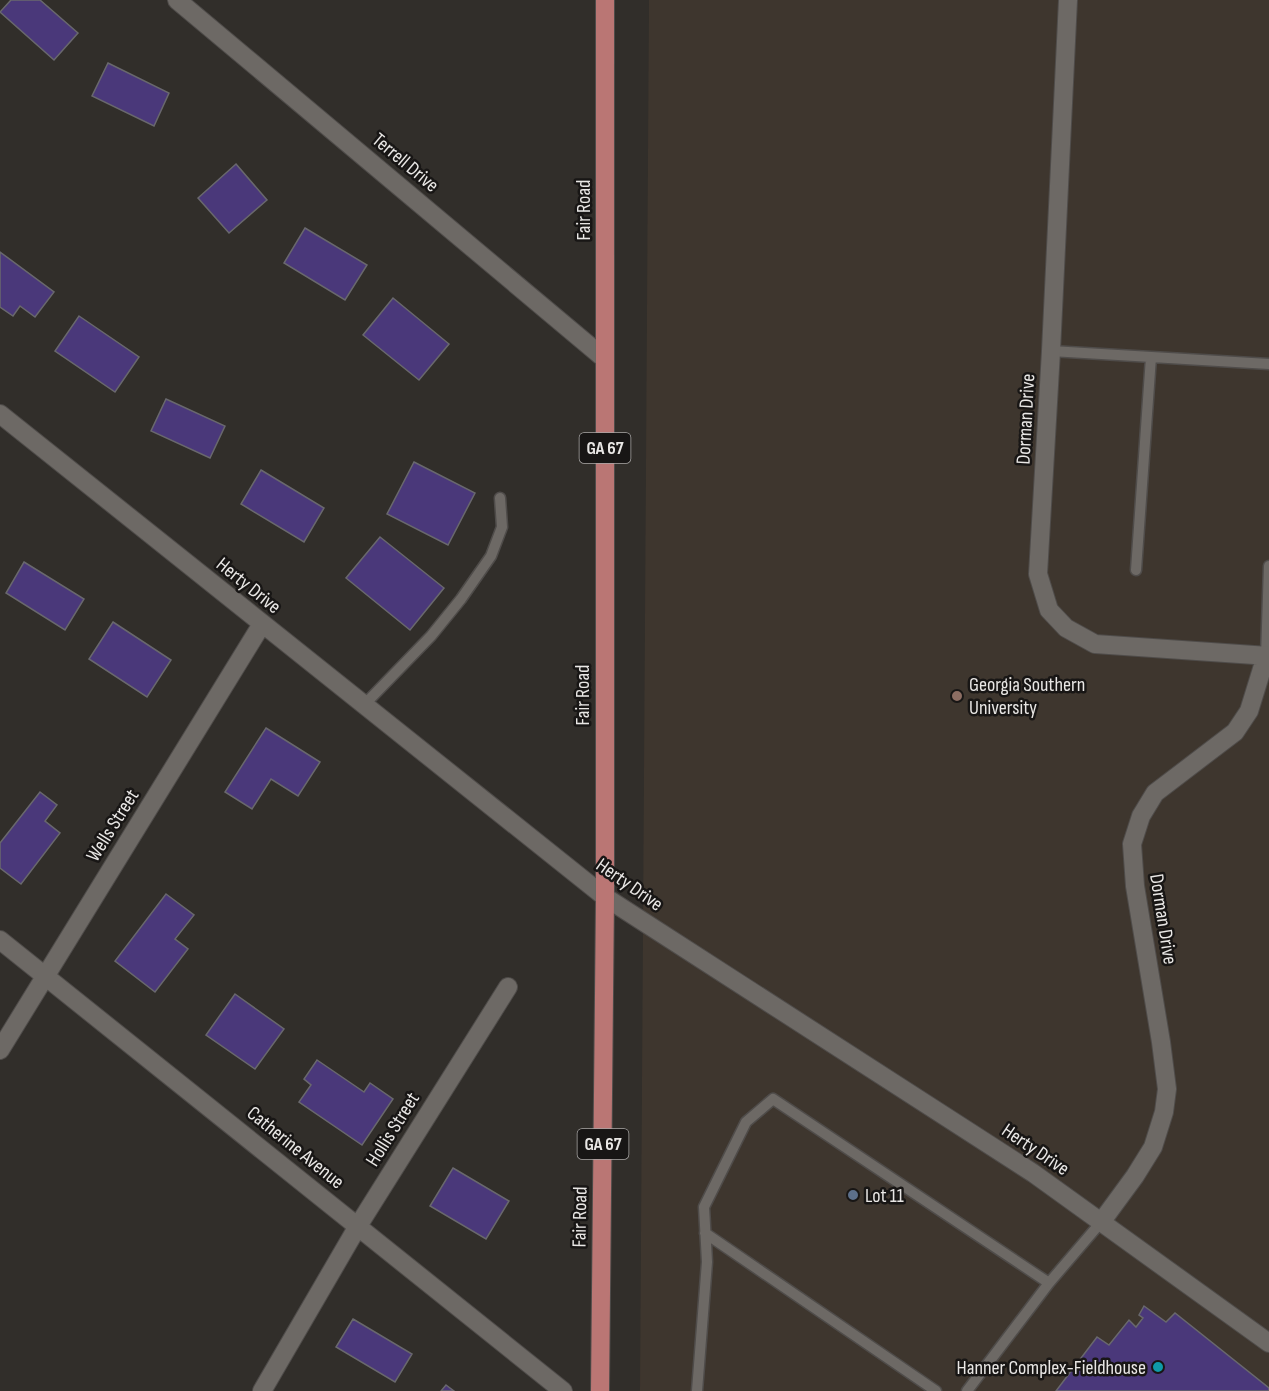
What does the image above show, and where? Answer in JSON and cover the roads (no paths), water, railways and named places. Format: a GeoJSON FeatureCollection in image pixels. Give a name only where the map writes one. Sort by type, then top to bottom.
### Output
{"type":"FeatureCollection","features":[{"type":"Feature","properties":{"kind":"main road","name":"Fair Road"},"geometry":{"type":"LineString","coordinates":[[600,1391],[605,897],[604,0]]}},
{"type":"Feature","properties":{"kind":"street","name":"Terrell Drive"},"geometry":{"type":"LineString","coordinates":[[177,0],[605,358]]}},
{"type":"Feature","properties":{"kind":"street","name":"Dorman Drive"},"geometry":{"type":"LineString","coordinates":[[1068,0],[1038,574],[1049,610],[1066,628],[1095,644],[1268,656],[1249,711],[1235,732],[1155,793],[1141,816],[1132,844],[1134,886],[1167,1089],[1164,1112],[1153,1147],[1102,1221]]}},
{"type":"Feature","properties":{"kind":"street","name":"Herty Drive"},"geometry":{"type":"LineString","coordinates":[[0,414],[605,897],[1033,1173],[1269,1343]]}},
{"type":"Feature","properties":{"kind":"street","name":"Wells Street"},"geometry":{"type":"LineString","coordinates":[[0,1050],[262,624]]}},
{"type":"Feature","properties":{"kind":"street","name":"Catherine Avenue"},"geometry":{"type":"LineString","coordinates":[[0,940],[563,1391]]}},
{"type":"Feature","properties":{"kind":"street","name":"Hollis Street"},"geometry":{"type":"LineString","coordinates":[[262,1391],[358,1226],[508,987]]}},
{"type":"Feature","properties":{"kind":"lane"},"geometry":{"type":"LineString","coordinates":[[1051,351],[1269,364]]}},
{"type":"Feature","properties":{"kind":"lane"},"geometry":{"type":"LineString","coordinates":[[1136,570],[1151,357]]}},
{"type":"Feature","properties":{"kind":"lane"},"geometry":{"type":"LineString","coordinates":[[364,705],[431,636],[491,556],[502,527],[500,498]]}},
{"type":"Feature","properties":{"kind":"lane"},"geometry":{"type":"LineString","coordinates":[[1268,656],[1269,566]]}},
{"type":"Feature","properties":{"kind":"lane"},"geometry":{"type":"LineString","coordinates":[[696,1391],[707,1262],[704,1207],[746,1122],[772,1099],[1049,1282]]}},
{"type":"Feature","properties":{"kind":"lane"},"geometry":{"type":"LineString","coordinates":[[967,1391],[1049,1282],[1102,1221]]}},
{"type":"Feature","properties":{"kind":"lane"},"geometry":{"type":"LineString","coordinates":[[705,1233],[936,1391]]}},
{"type":"Feature","properties":{"kind":"place","name":"Georgia Southern University"},"geometry":{"type":"Point","coordinates":[957,696]}},
{"type":"Feature","properties":{"kind":"place","name":"Lot 11"},"geometry":{"type":"Point","coordinates":[853,1195]}},
{"type":"Feature","properties":{"kind":"place","name":"Hanner Complex-Fieldhouse"},"geometry":{"type":"Point","coordinates":[1158,1367]}}]}
